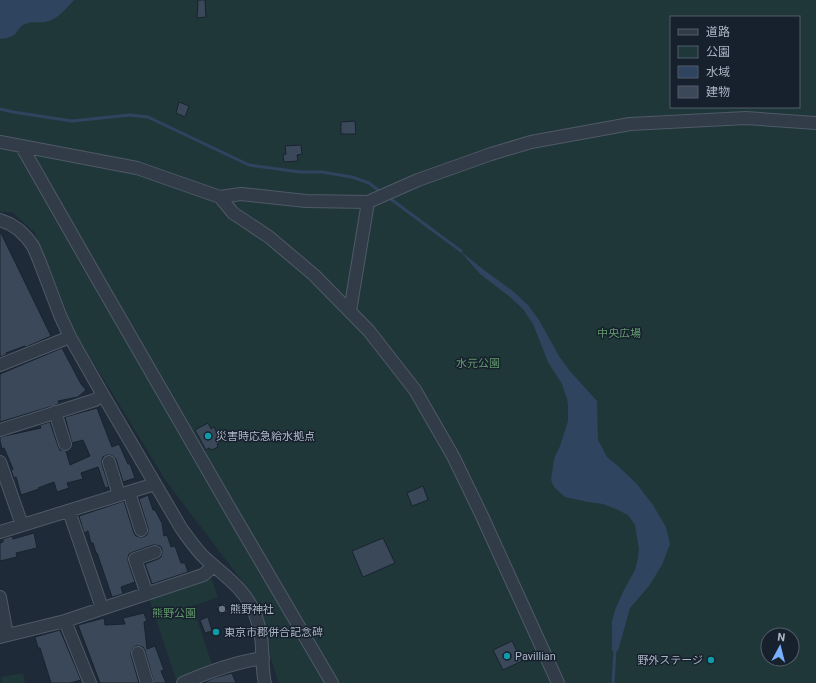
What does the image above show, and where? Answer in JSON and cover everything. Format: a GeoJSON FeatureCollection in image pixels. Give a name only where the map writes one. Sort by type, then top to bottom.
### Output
{"type":"FeatureCollection","features":[{"type":"Feature","properties":{"kind":"street"},"geometry":{"type":"LineString","coordinates":[[0,142],[137,168],[220,197],[241,194],[306,201],[368,202],[418,180],[491,154],[531,142],[630,124],[746,118],[816,123]]}},
{"type":"Feature","properties":{"kind":"street"},"geometry":{"type":"LineString","coordinates":[[22,147],[221,494],[332,683]]}},
{"type":"Feature","properties":{"kind":"street"},"geometry":{"type":"LineString","coordinates":[[220,197],[233,212],[269,237],[314,275],[350,310],[369,331],[415,390],[453,456],[558,683]]}},
{"type":"Feature","properties":{"kind":"street"},"geometry":{"type":"LineString","coordinates":[[350,310],[368,202]]}},
{"type":"Feature","properties":{"kind":"street"},"geometry":{"type":"LineString","coordinates":[[0,220],[19,230],[32,246],[70,337],[155,484],[190,540],[199,552],[241,591],[254,612],[260,629],[265,683]]}},
{"type":"Feature","properties":{"kind":"street"},"geometry":{"type":"LineString","coordinates":[[0,365],[70,337]]}},
{"type":"Feature","properties":{"kind":"street"},"geometry":{"type":"LineString","coordinates":[[0,430],[95,400],[103,395]]}},
{"type":"Feature","properties":{"kind":"street"},"geometry":{"type":"LineString","coordinates":[[55,412],[65,444]]}},
{"type":"Feature","properties":{"kind":"street"},"geometry":{"type":"LineString","coordinates":[[0,462],[22,525]]}},
{"type":"Feature","properties":{"kind":"street"},"geometry":{"type":"LineString","coordinates":[[109,462],[141,530]]}},
{"type":"Feature","properties":{"kind":"street"},"geometry":{"type":"LineString","coordinates":[[0,532],[155,484]]}},
{"type":"Feature","properties":{"kind":"street"},"geometry":{"type":"LineString","coordinates":[[69,511],[102,608]]}},
{"type":"Feature","properties":{"kind":"street"},"geometry":{"type":"LineString","coordinates":[[146,594],[135,558],[155,552]]}},
{"type":"Feature","properties":{"kind":"street"},"geometry":{"type":"LineString","coordinates":[[0,597],[3,636],[65,621],[203,575],[214,566]]}},
{"type":"Feature","properties":{"kind":"street"},"geometry":{"type":"LineString","coordinates":[[65,621],[90,683]]}},
{"type":"Feature","properties":{"kind":"street"},"geometry":{"type":"LineString","coordinates":[[138,653],[147,683]]}},
{"type":"Feature","properties":{"kind":"street"},"geometry":{"type":"LineString","coordinates":[[182,683],[224,667],[262,658]]}},
{"type":"Feature","properties":{"kind":"green space","name":"水元公園"},"geometry":{"type":"Polygon","coordinates":[[[62,0],[816,0],[816,683],[279,683],[269,653],[264,619],[248,589],[166,481],[76,334],[34,232],[12,212],[0,212],[0,21],[62,0]]]}},
{"type":"Feature","properties":{"kind":"green space","name":"熊野公園"},"geometry":{"type":"Polygon","coordinates":[[[211,578],[218,597],[193,606],[212,665],[176,679],[149,598],[211,578]]]}},
{"type":"Feature","properties":{"kind":"green space"},"geometry":{"type":"Polygon","coordinates":[[[23,673],[25,683],[2,683],[1,677],[23,673]]]}},
{"type":"Feature","properties":{"kind":"water"},"geometry":{"type":"Polygon","coordinates":[[[0,0],[74,0],[54,19],[45,22],[26,24],[22,26],[14,35],[0,39],[0,0]]]}},
{"type":"Feature","properties":{"kind":"water"},"geometry":{"type":"Polygon","coordinates":[[[459,250],[514,292],[528,305],[539,320],[559,356],[569,370],[597,401],[598,440],[607,457],[636,483],[653,505],[666,527],[670,544],[662,565],[649,586],[630,608],[618,651],[612,651],[612,621],[624,590],[635,570],[638,558],[639,549],[635,525],[628,515],[616,509],[603,504],[565,497],[554,487],[551,480],[554,459],[568,421],[568,405],[562,384],[548,362],[533,324],[523,309],[480,274],[459,250]]]}},
{"type":"Feature","properties":{"kind":"building"},"geometry":{"type":"Polygon","coordinates":[[[198,0],[205,0],[206,17],[197,18],[198,0]]]}},
{"type":"Feature","properties":{"kind":"building"},"geometry":{"type":"Polygon","coordinates":[[[179,102],[189,106],[185,117],[176,113],[179,102]]]}},
{"type":"Feature","properties":{"kind":"building"},"geometry":{"type":"Polygon","coordinates":[[[355,121],[356,134],[341,134],[341,122],[355,121]]]}},
{"type":"Feature","properties":{"kind":"building"},"geometry":{"type":"Polygon","coordinates":[[[301,145],[302,154],[297,155],[298,161],[284,162],[283,155],[286,154],[285,146],[301,145]]]}},
{"type":"Feature","properties":{"kind":"building"},"geometry":{"type":"Polygon","coordinates":[[[0,231],[51,336],[26,347],[25,346],[6,353],[7,354],[1,357],[0,355],[0,231]]]}},
{"type":"Feature","properties":{"kind":"building"},"geometry":{"type":"Polygon","coordinates":[[[62,348],[81,384],[86,390],[78,397],[58,401],[59,404],[0,422],[0,374],[62,348]]]}},
{"type":"Feature","properties":{"kind":"building"},"geometry":{"type":"Polygon","coordinates":[[[97,408],[112,447],[119,444],[128,464],[130,464],[135,478],[123,482],[116,459],[111,455],[107,455],[103,457],[102,464],[109,487],[105,488],[98,467],[81,473],[83,479],[67,483],[69,488],[57,492],[54,482],[21,495],[16,477],[14,478],[11,470],[13,469],[4,448],[2,449],[0,437],[41,428],[40,425],[50,422],[58,446],[60,450],[66,451],[70,465],[90,456],[83,440],[72,443],[65,417],[97,408]]]}},
{"type":"Feature","properties":{"kind":"building","name":"災害時応急給水拠点"},"geometry":{"type":"Polygon","coordinates":[[[208,423],[211,429],[214,427],[221,442],[217,444],[218,447],[212,450],[209,448],[206,450],[195,430],[208,423]]]}},
{"type":"Feature","properties":{"kind":"building"},"geometry":{"type":"Polygon","coordinates":[[[423,486],[428,500],[412,506],[407,493],[423,486]]]}},
{"type":"Feature","properties":{"kind":"building"},"geometry":{"type":"Polygon","coordinates":[[[148,495],[153,510],[155,510],[162,523],[164,536],[167,535],[171,547],[175,546],[181,563],[185,563],[188,572],[152,584],[145,564],[158,559],[161,557],[162,553],[160,546],[153,545],[129,554],[128,561],[135,582],[121,587],[123,594],[112,597],[93,543],[91,543],[88,531],[84,533],[79,516],[124,501],[134,533],[136,536],[143,537],[147,535],[148,528],[139,499],[148,495]]]}},
{"type":"Feature","properties":{"kind":"building"},"geometry":{"type":"Polygon","coordinates":[[[34,533],[37,548],[16,553],[17,557],[0,561],[0,543],[3,542],[3,539],[12,536],[13,539],[34,533]]]}},
{"type":"Feature","properties":{"kind":"building"},"geometry":{"type":"Polygon","coordinates":[[[383,538],[395,563],[363,577],[352,551],[383,538]]]}},
{"type":"Feature","properties":{"kind":"building"},"geometry":{"type":"Polygon","coordinates":[[[225,603],[228,612],[220,615],[216,606],[225,603]]]}},
{"type":"Feature","properties":{"kind":"building"},"geometry":{"type":"Polygon","coordinates":[[[144,613],[147,621],[144,622],[147,649],[155,646],[164,670],[161,671],[166,683],[154,683],[145,651],[143,647],[136,646],[133,648],[131,655],[139,683],[100,683],[78,625],[104,618],[105,625],[125,624],[123,618],[144,613]]]}},
{"type":"Feature","properties":{"kind":"building"},"geometry":{"type":"Polygon","coordinates":[[[208,617],[212,631],[205,633],[200,620],[208,617]]]}},
{"type":"Feature","properties":{"kind":"building"},"geometry":{"type":"Polygon","coordinates":[[[60,630],[81,680],[70,683],[51,683],[35,637],[60,630]]]}},
{"type":"Feature","properties":{"kind":"building","name":"Pavillian"},"geometry":{"type":"Polygon","coordinates":[[[512,641],[522,661],[503,670],[493,650],[512,641]]]}},
{"type":"Feature","properties":{"kind":"building"},"geometry":{"type":"Polygon","coordinates":[[[232,673],[236,683],[203,683],[214,678],[232,673]]]}},
{"type":"Feature","properties":{"kind":"waterway"},"geometry":{"type":"LineString","coordinates":[[0,109],[72,121],[130,115],[148,117],[249,165],[300,172],[322,172],[352,177],[369,183],[382,193]]}},
{"type":"Feature","properties":{"kind":"waterway"},"geometry":{"type":"LineString","coordinates":[[388,197],[461,251]]}},
{"type":"Feature","properties":{"kind":"waterway"},"geometry":{"type":"LineString","coordinates":[[613,683],[615,649]]}},
{"type":"Feature","properties":{"kind":"place","name":"災害時応急給水拠点"},"geometry":{"type":"Point","coordinates":[208,436]}},
{"type":"Feature","properties":{"kind":"place","name":"熊野神社"},"geometry":{"type":"Point","coordinates":[222,609]}},
{"type":"Feature","properties":{"kind":"place","name":"東京市郡併合記念碑"},"geometry":{"type":"Point","coordinates":[216,632]}},
{"type":"Feature","properties":{"kind":"place","name":"Pavillian"},"geometry":{"type":"Point","coordinates":[507,656]}},
{"type":"Feature","properties":{"kind":"place","name":"野外ステージ"},"geometry":{"type":"Point","coordinates":[711,660]}},
{"type":"Feature","properties":{"kind":"park label","name":"中央広場"},"geometry":{"type":"Point","coordinates":[619,333]}}]}
